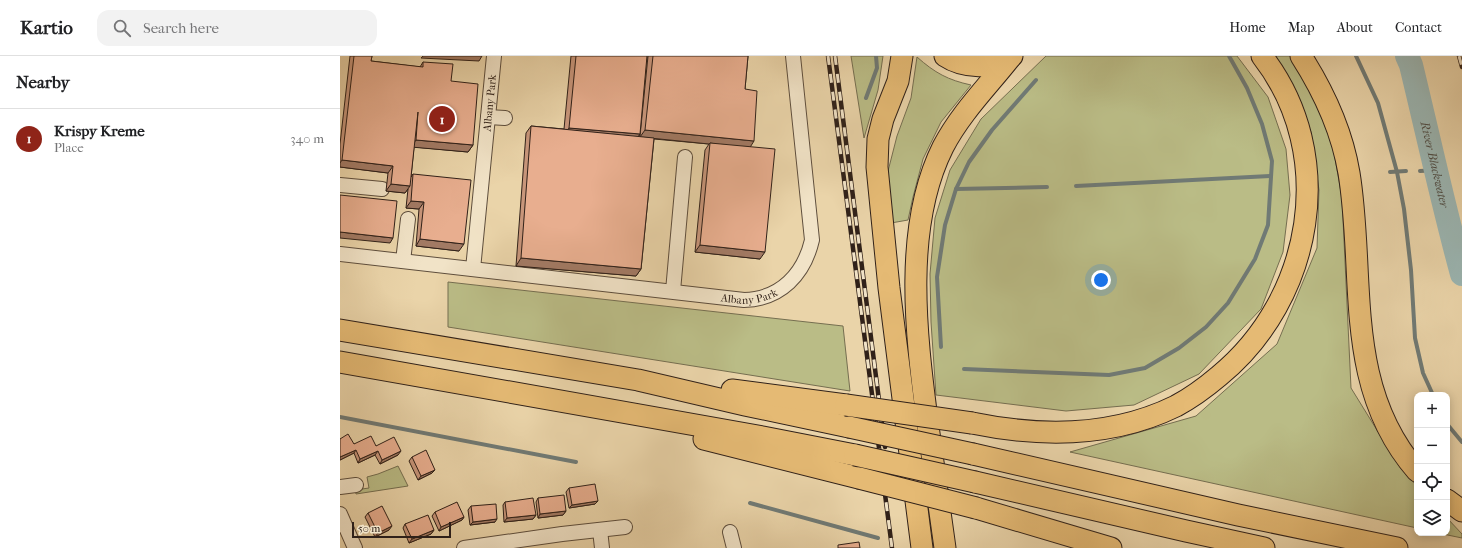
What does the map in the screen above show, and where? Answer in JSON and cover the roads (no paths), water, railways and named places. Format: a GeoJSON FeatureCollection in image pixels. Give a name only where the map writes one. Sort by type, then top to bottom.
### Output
{"type":"FeatureCollection","features":[{"type":"Feature","properties":{"kind":"highway"},"geometry":{"type":"LineString","coordinates":[[902,56],[898,81],[883,120],[878,139],[876,167],[889,288],[922,548]]}},
{"type":"Feature","properties":{"kind":"highway"},"geometry":{"type":"LineString","coordinates":[[945,56],[958,62],[979,66],[1011,57]]}},
{"type":"Feature","properties":{"kind":"highway"},"geometry":{"type":"LineString","coordinates":[[340,330],[638,380],[753,392],[1018,429],[1062,432],[1110,428],[1135,422],[1177,406],[1196,394],[1225,371],[1250,346],[1280,303],[1291,280],[1302,245],[1307,198],[1306,172],[1303,150],[1294,111],[1280,82],[1262,56]]}},
{"type":"Feature","properties":{"kind":"highway"},"geometry":{"type":"LineString","coordinates":[[1301,56],[1321,90],[1331,111],[1340,136],[1347,165],[1353,206],[1362,335],[1374,395],[1390,433],[1400,450],[1414,467]]}},
{"type":"Feature","properties":{"kind":"highway"},"geometry":{"type":"LineString","coordinates":[[945,548],[922,382],[918,340],[916,304],[917,247],[925,201],[932,175],[943,147],[965,112],[1011,57]]}},
{"type":"Feature","properties":{"kind":"highway"},"geometry":{"type":"LineString","coordinates":[[340,362],[763,437],[975,482],[1186,532],[1264,548]]}},
{"type":"Feature","properties":{"kind":"highway"},"geometry":{"type":"LineString","coordinates":[[638,380],[1216,510],[1397,548]]}},
{"type":"Feature","properties":{"kind":"highway"},"geometry":{"type":"LineString","coordinates":[[560,401],[976,508],[1111,548]]}},
{"type":"Feature","properties":{"kind":"highway"},"geometry":{"type":"LineString","coordinates":[[1450,502],[1462,512]]}},
{"type":"Feature","properties":{"kind":"street","name":"Albany Park"},"geometry":{"type":"LineString","coordinates":[[473,269],[494,56]]}},
{"type":"Feature","properties":{"kind":"street","name":"Albany Park"},"geometry":{"type":"LineString","coordinates":[[340,254],[744,300],[755,299],[782,289],[793,280],[800,271],[807,259],[812,240],[793,56]]}},
{"type":"Feature","properties":{"kind":"street"},"geometry":{"type":"LineString","coordinates":[[488,117],[505,118]]}},
{"type":"Feature","properties":{"kind":"street"},"geometry":{"type":"LineString","coordinates":[[673,291],[685,158]]}},
{"type":"Feature","properties":{"kind":"street"},"geometry":{"type":"LineString","coordinates":[[340,185],[382,189]]}},
{"type":"Feature","properties":{"kind":"street"},"geometry":{"type":"LineString","coordinates":[[403,261],[408,219]]}},
{"type":"Feature","properties":{"kind":"street"},"geometry":{"type":"LineString","coordinates":[[340,488],[356,485]]}},
{"type":"Feature","properties":{"kind":"street"},"geometry":{"type":"LineString","coordinates":[[340,514],[354,548]]}},
{"type":"Feature","properties":{"kind":"street"},"geometry":{"type":"LineString","coordinates":[[464,548],[562,534],[625,527]]}},
{"type":"Feature","properties":{"kind":"street"},"geometry":{"type":"LineString","coordinates":[[600,530],[602,548]]}},
{"type":"Feature","properties":{"kind":"street"},"geometry":{"type":"LineString","coordinates":[[730,532],[734,548]]}},
{"type":"Feature","properties":{"kind":"waterway"},"geometry":{"type":"LineString","coordinates":[[866,98],[877,68],[876,56]]}},
{"type":"Feature","properties":{"kind":"waterway"},"geometry":{"type":"LineString","coordinates":[[964,369],[1109,375],[1145,368],[1179,348],[1206,327],[1228,303],[1255,259],[1268,225],[1272,161],[1262,124],[1247,88],[1229,56]]}},
{"type":"Feature","properties":{"kind":"waterway"},"geometry":{"type":"LineString","coordinates":[[1356,56],[1378,103],[1397,172],[1404,209],[1411,270],[1415,338],[1423,373],[1432,392]]}},
{"type":"Feature","properties":{"kind":"waterway","name":"River Blackwater"},"geometry":{"type":"LineString","coordinates":[[1407,56],[1411,65],[1462,274]]}},
{"type":"Feature","properties":{"kind":"waterway"},"geometry":{"type":"LineString","coordinates":[[941,347],[937,277],[945,225],[956,189],[969,162],[992,130],[1036,80]]}},
{"type":"Feature","properties":{"kind":"waterway"},"geometry":{"type":"LineString","coordinates":[[1420,171],[1437,170]]}},
{"type":"Feature","properties":{"kind":"waterway"},"geometry":{"type":"LineString","coordinates":[[1390,172],[1406,171]]}},
{"type":"Feature","properties":{"kind":"waterway"},"geometry":{"type":"LineString","coordinates":[[1076,186],[1270,176]]}},
{"type":"Feature","properties":{"kind":"waterway"},"geometry":{"type":"LineString","coordinates":[[956,189],[1047,187]]}},
{"type":"Feature","properties":{"kind":"waterway"},"geometry":{"type":"LineString","coordinates":[[340,417],[576,462]]}},
{"type":"Feature","properties":{"kind":"waterway"},"geometry":{"type":"LineString","coordinates":[[1450,428],[1462,442]]}},
{"type":"Feature","properties":{"kind":"waterway"},"geometry":{"type":"LineString","coordinates":[[750,503],[878,538]]}},
{"type":"Feature","properties":{"kind":"railway"},"geometry":{"type":"LineString","coordinates":[[828,56],[892,548]]}},
{"type":"Feature","properties":{"kind":"railway"},"geometry":{"type":"LineString","coordinates":[[835,56],[885,447]]}},
{"type":"Feature","properties":{"kind":"railway"},"geometry":{"type":"LineString","coordinates":[[1459,56],[1462,67]]}},
{"type":"Feature","properties":{"kind":"place","name":"Krispy Kreme"},"geometry":{"type":"Point","coordinates":[442,119]}}]}
